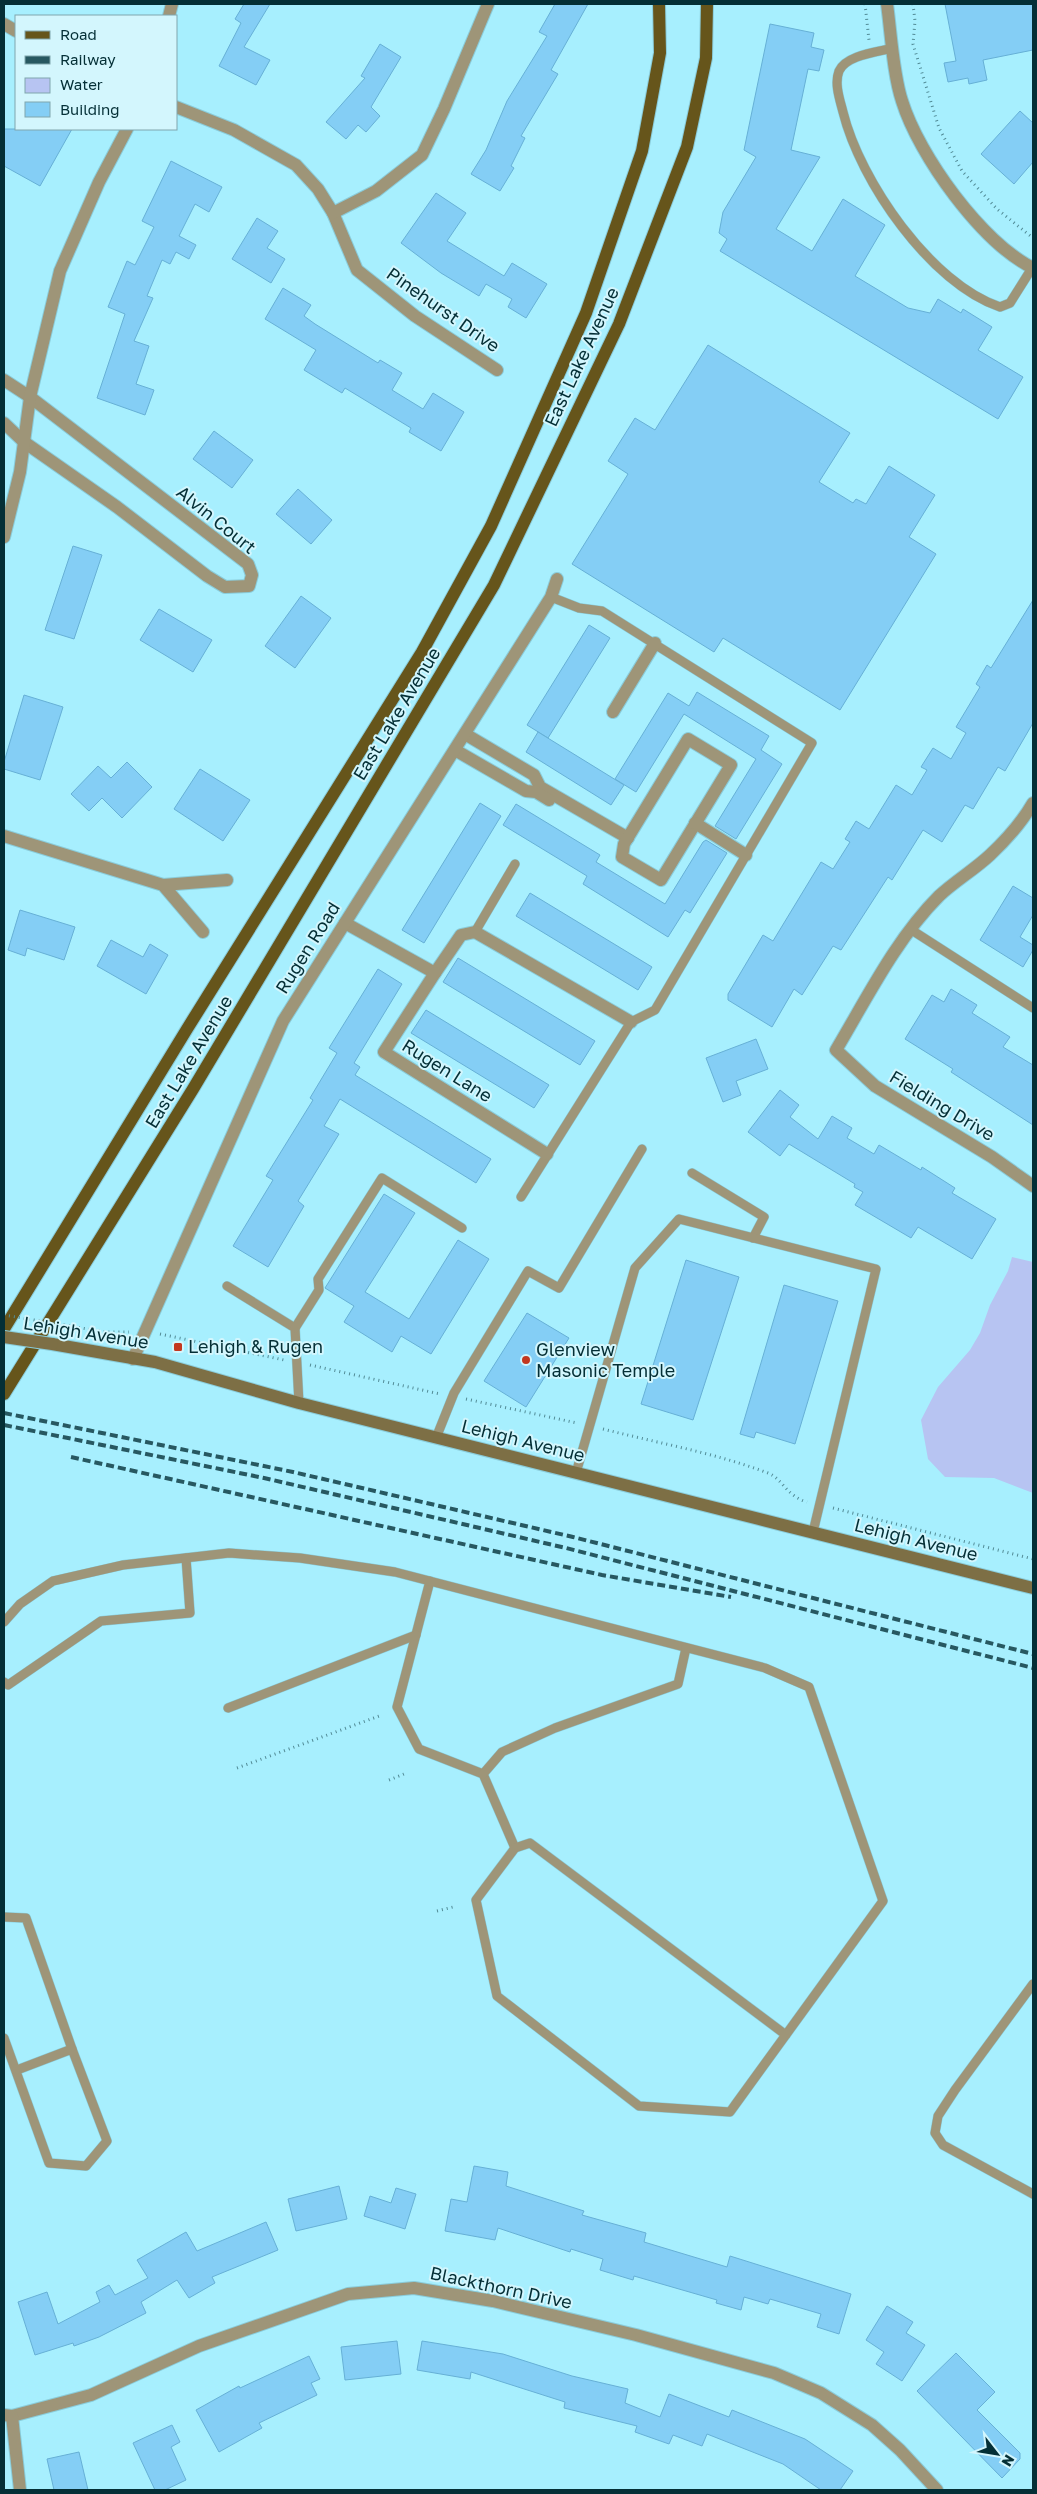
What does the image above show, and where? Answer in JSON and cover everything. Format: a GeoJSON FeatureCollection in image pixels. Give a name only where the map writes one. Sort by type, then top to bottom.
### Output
{"type":"FeatureCollection","features":[{"type":"Feature","properties":{"kind":"main road","name":"East Lake Avenue"},"geometry":{"type":"LineString","coordinates":[[4,1329],[187,1029],[422,652],[491,526],[586,313],[642,150],[660,53],[660,4]]}},
{"type":"Feature","properties":{"kind":"main road","name":"East Lake Avenue"},"geometry":{"type":"LineString","coordinates":[[4,1394],[193,1089],[494,585],[619,324],[687,147],[706,58],[707,4]]}},
{"type":"Feature","properties":{"kind":"street"},"geometry":{"type":"LineString","coordinates":[[332,213],[376,191],[422,155],[444,109],[488,4]]}},
{"type":"Feature","properties":{"kind":"street"},"geometry":{"type":"LineString","coordinates":[[887,4],[902,101],[927,157],[964,209],[1019,261],[1033,268]]}},
{"type":"Feature","properties":{"kind":"street"},"geometry":{"type":"LineString","coordinates":[[4,24],[15,30]]}},
{"type":"Feature","properties":{"kind":"street","name":"Pinehurst Drive"},"geometry":{"type":"LineString","coordinates":[[178,108],[234,130],[296,165],[318,189],[332,213],[357,270],[414,316],[497,370]]}},
{"type":"Feature","properties":{"kind":"street"},"geometry":{"type":"LineString","coordinates":[[4,537],[20,472],[30,397],[60,270],[100,182],[126,130]]}},
{"type":"Feature","properties":{"kind":"street","name":"Alvin Court"},"geometry":{"type":"LineString","coordinates":[[4,380],[30,397],[248,564],[252,575],[249,586],[226,587],[213,580],[117,507],[24,442],[4,423]]}},
{"type":"Feature","properties":{"kind":"street","name":"Rugen Road"},"geometry":{"type":"LineString","coordinates":[[133,1359],[283,1021],[551,597],[556,579]]}},
{"type":"Feature","properties":{"kind":"street"},"geometry":{"type":"LineString","coordinates":[[613,712],[655,643]]}},
{"type":"Feature","properties":{"kind":"street"},"geometry":{"type":"LineString","coordinates":[[465,734],[534,775],[540,787],[626,841]]}},
{"type":"Feature","properties":{"kind":"street"},"geometry":{"type":"LineString","coordinates":[[688,739],[731,766],[661,880],[622,857],[626,841],[688,739]]}},
{"type":"Feature","properties":{"kind":"street"},"geometry":{"type":"LineString","coordinates":[[455,750],[526,791],[536,792],[626,841]]}},
{"type":"Feature","properties":{"kind":"street"},"geometry":{"type":"LineString","coordinates":[[910,929],[940,895],[1028,822],[1033,803]]}},
{"type":"Feature","properties":{"kind":"street"},"geometry":{"type":"LineString","coordinates":[[695,823],[746,854]]}},
{"type":"Feature","properties":{"kind":"street"},"geometry":{"type":"LineString","coordinates":[[4,836],[163,885],[227,880]]}},
{"type":"Feature","properties":{"kind":"street"},"geometry":{"type":"LineString","coordinates":[[163,885],[203,932]]}},
{"type":"Feature","properties":{"kind":"street"},"geometry":{"type":"LineString","coordinates":[[345,923],[434,972]]}},
{"type":"Feature","properties":{"kind":"street","name":"Fielding Drive"},"geometry":{"type":"LineString","coordinates":[[910,929],[836,1050],[875,1086],[992,1157],[1033,1186]]}},
{"type":"Feature","properties":{"kind":"street"},"geometry":{"type":"LineString","coordinates":[[475,932],[631,1022]]}},
{"type":"Feature","properties":{"kind":"street","name":"Rugen Lane"},"geometry":{"type":"LineString","coordinates":[[475,932],[461,935],[434,972],[384,1052],[547,1154]]}},
{"type":"Feature","properties":{"kind":"street","name":"Lehigh Avenue"},"geometry":{"type":"LineString","coordinates":[[4,1337],[155,1362],[299,1403],[1033,1588]]}},
{"type":"Feature","properties":{"kind":"street","name":"Blackthorn Drive"},"geometry":{"type":"LineString","coordinates":[[8,2415],[91,2395],[199,2346],[348,2294],[414,2288],[493,2301],[636,2335],[774,2373],[821,2393],[872,2425],[900,2450],[936,2490]]}},
{"type":"Feature","properties":{"kind":"street"},"geometry":{"type":"LineString","coordinates":[[8,2415],[20,2490]]}},
{"type":"Feature","properties":{"kind":"lane"},"geometry":{"type":"LineString","coordinates":[[893,48],[846,62],[839,70],[837,81],[840,102],[856,150],[868,174],[901,224],[931,260],[967,289],[989,303],[1000,307],[1010,303],[1033,268]]}},
{"type":"Feature","properties":{"kind":"lane"},"geometry":{"type":"LineString","coordinates":[[521,1196],[631,1022],[655,1010],[812,743],[602,611],[579,608],[551,597]]}},
{"type":"Feature","properties":{"kind":"lane"},"geometry":{"type":"LineString","coordinates":[[475,932],[515,864]]}},
{"type":"Feature","properties":{"kind":"lane"},"geometry":{"type":"LineString","coordinates":[[910,929],[1033,1008]]}},
{"type":"Feature","properties":{"kind":"lane"},"geometry":{"type":"LineString","coordinates":[[436,1438],[454,1393],[528,1271],[559,1288],[642,1149]]}},
{"type":"Feature","properties":{"kind":"lane"},"geometry":{"type":"LineString","coordinates":[[692,1173],[764,1217],[753,1238]]}},
{"type":"Feature","properties":{"kind":"lane"},"geometry":{"type":"LineString","coordinates":[[299,1403],[295,1328],[319,1290],[318,1280],[382,1178],[462,1228]]}},
{"type":"Feature","properties":{"kind":"lane"},"geometry":{"type":"LineString","coordinates":[[576,1472],[635,1268],[679,1218],[876,1269],[813,1532]]}},
{"type":"Feature","properties":{"kind":"lane"},"geometry":{"type":"LineString","coordinates":[[227,1286],[295,1328]]}},
{"type":"Feature","properties":{"kind":"lane"},"geometry":{"type":"LineString","coordinates":[[4,1622],[20,1604],[53,1581],[123,1565],[229,1553],[300,1558],[395,1572],[765,1668],[809,1687],[884,1901],[730,2112],[639,2106],[497,1996],[476,1900],[515,1848],[530,1843],[786,2035]]}},
{"type":"Feature","properties":{"kind":"lane"},"geometry":{"type":"LineString","coordinates":[[4,1682],[8,1686],[101,1621],[190,1613],[186,1558]]}},
{"type":"Feature","properties":{"kind":"lane"},"geometry":{"type":"LineString","coordinates":[[430,1581],[397,1707],[419,1749],[483,1774],[515,1848]]}},
{"type":"Feature","properties":{"kind":"lane"},"geometry":{"type":"LineString","coordinates":[[228,1708],[416,1635]]}},
{"type":"Feature","properties":{"kind":"lane"},"geometry":{"type":"LineString","coordinates":[[483,1774],[502,1752],[555,1728],[678,1684],[686,1648]]}},
{"type":"Feature","properties":{"kind":"lane"},"geometry":{"type":"LineString","coordinates":[[4,1917],[26,1918],[72,2049],[107,2140],[86,2166],[49,2163],[4,2038]]}},
{"type":"Feature","properties":{"kind":"lane"},"geometry":{"type":"LineString","coordinates":[[1033,1984],[955,2090],[938,2116],[935,2133],[943,2145],[1033,2194]]}},
{"type":"Feature","properties":{"kind":"lane"},"geometry":{"type":"LineString","coordinates":[[17,2070],[72,2049]]}},
{"type":"Feature","properties":{"kind":"path"},"geometry":{"type":"LineString","coordinates":[[866,4],[871,54]]}},
{"type":"Feature","properties":{"kind":"path"},"geometry":{"type":"LineString","coordinates":[[912,4],[915,21],[913,44],[939,128],[962,171],[997,209],[1033,238]]}},
{"type":"Feature","properties":{"kind":"path"},"geometry":{"type":"LineString","coordinates":[[4,1315],[105,1332],[132,1332]]}},
{"type":"Feature","properties":{"kind":"path"},"geometry":{"type":"LineString","coordinates":[[237,1768],[382,1715]]}},
{"type":"Feature","properties":{"kind":"path"},"geometry":{"type":"LineString","coordinates":[[389,1780],[404,1774]]}},
{"type":"Feature","properties":{"kind":"path"},"geometry":{"type":"LineString","coordinates":[[437,1911],[453,1907]]}},
{"type":"Feature","properties":{"kind":"water"},"geometry":{"type":"Polygon","coordinates":[[[1012,1257],[1033,1262],[1033,1493],[994,1478],[945,1477],[928,1459],[921,1420],[938,1387],[970,1350],[980,1333],[990,1305],[1008,1271],[1012,1257]]]}},
{"type":"Feature","properties":{"kind":"building"},"geometry":{"type":"Polygon","coordinates":[[[244,4],[270,4],[244,47],[270,60],[256,85],[219,66],[241,23],[235,19],[244,4]]]}},
{"type":"Feature","properties":{"kind":"building"},"geometry":{"type":"Polygon","coordinates":[[[555,4],[588,4],[551,70],[558,74],[521,136],[525,138],[511,166],[514,168],[500,191],[471,174],[486,150],[507,101],[547,36],[539,32],[555,4]]]}},
{"type":"Feature","properties":{"kind":"building"},"geometry":{"type":"Polygon","coordinates":[[[945,4],[1033,4],[1033,50],[983,60],[987,80],[969,84],[968,78],[948,82],[944,63],[956,61],[945,4]]]}},
{"type":"Feature","properties":{"kind":"building"},"geometry":{"type":"Polygon","coordinates":[[[770,24],[814,33],[811,47],[824,50],[819,71],[808,69],[791,150],[820,157],[776,229],[812,251],[843,199],[885,225],[855,276],[908,308],[930,313],[938,299],[961,313],[963,309],[992,327],[978,350],[1023,377],[998,419],[720,251],[727,239],[719,233],[723,212],[756,157],[744,150],[770,24]]]}},
{"type":"Feature","properties":{"kind":"building"},"geometry":{"type":"Polygon","coordinates":[[[380,44],[401,57],[371,107],[380,116],[366,132],[358,125],[346,139],[326,122],[365,78],[361,76],[380,44]]]}},
{"type":"Feature","properties":{"kind":"building"},"geometry":{"type":"Polygon","coordinates":[[[1020,111],[1033,123],[1033,162],[1014,184],[981,154],[1020,111]]]}},
{"type":"Feature","properties":{"kind":"building"},"geometry":{"type":"Polygon","coordinates":[[[4,129],[71,130],[40,186],[4,166],[4,129]]]}},
{"type":"Feature","properties":{"kind":"building"},"geometry":{"type":"Polygon","coordinates":[[[171,161],[222,187],[209,212],[195,204],[179,236],[196,245],[189,259],[176,252],[170,264],[162,260],[147,296],[153,298],[134,341],[149,346],[136,384],[154,390],[145,415],[97,398],[125,314],[108,307],[127,261],[135,265],[154,227],[142,221],[171,161]]]}},
{"type":"Feature","properties":{"kind":"building"},"geometry":{"type":"Polygon","coordinates":[[[436,193],[466,213],[447,241],[504,276],[512,263],[547,284],[526,318],[508,307],[512,299],[486,284],[479,296],[441,273],[401,243],[436,193]]]}},
{"type":"Feature","properties":{"kind":"building"},"geometry":{"type":"Polygon","coordinates":[[[257,218],[278,231],[267,248],[285,259],[271,283],[232,259],[257,218]]]}},
{"type":"Feature","properties":{"kind":"building"},"geometry":{"type":"Polygon","coordinates":[[[283,288],[311,305],[304,316],[315,324],[378,363],[380,360],[402,373],[392,390],[423,409],[433,393],[464,412],[441,451],[409,432],[411,428],[345,388],[342,393],[304,370],[316,350],[265,319],[283,288]]]}},
{"type":"Feature","properties":{"kind":"building"},"geometry":{"type":"Polygon","coordinates":[[[708,345],[850,433],[819,482],[853,503],[856,499],[866,504],[889,466],[935,495],[909,537],[936,554],[840,710],[723,638],[714,652],[572,564],[628,474],[608,461],[635,418],[655,430],[708,345]]]}},
{"type":"Feature","properties":{"kind":"building"},"geometry":{"type":"Polygon","coordinates":[[[214,431],[253,460],[232,488],[193,459],[214,431]]]}},
{"type":"Feature","properties":{"kind":"building"},"geometry":{"type":"Polygon","coordinates":[[[298,489],[332,520],[311,544],[276,514],[298,489]]]}},
{"type":"Feature","properties":{"kind":"building"},"geometry":{"type":"Polygon","coordinates":[[[73,546],[102,555],[74,639],[45,630],[73,546]]]}},
{"type":"Feature","properties":{"kind":"building"},"geometry":{"type":"Polygon","coordinates":[[[301,596],[331,618],[295,668],[265,646],[301,596]]]}},
{"type":"Feature","properties":{"kind":"building"},"geometry":{"type":"Polygon","coordinates":[[[1033,600],[1033,723],[1005,771],[998,767],[973,809],[965,805],[942,842],[923,830],[892,880],[888,877],[841,950],[833,946],[802,995],[794,989],[772,1027],[728,1000],[728,994],[763,935],[773,941],[821,862],[833,869],[850,842],[845,839],[856,821],[869,829],[896,785],[912,795],[927,770],[921,767],[933,748],[951,759],[966,733],[956,727],[980,687],[976,684],[987,665],[991,668],[1033,600]]]}},
{"type":"Feature","properties":{"kind":"building"},"geometry":{"type":"Polygon","coordinates":[[[159,609],[212,640],[193,672],[140,640],[159,609]]]}},
{"type":"Feature","properties":{"kind":"building"},"geometry":{"type":"Polygon","coordinates":[[[589,625],[610,638],[548,738],[527,725],[589,625]]]}},
{"type":"Feature","properties":{"kind":"building"},"geometry":{"type":"Polygon","coordinates":[[[697,692],[769,736],[761,750],[782,764],[736,839],[715,826],[756,759],[684,714],[636,792],[615,779],[668,693],[689,706],[697,692]]]}},
{"type":"Feature","properties":{"kind":"building"},"geometry":{"type":"Polygon","coordinates":[[[24,695],[63,707],[40,780],[4,769],[4,762],[24,695]]]}},
{"type":"Feature","properties":{"kind":"building"},"geometry":{"type":"Polygon","coordinates":[[[538,732],[624,785],[611,805],[526,752],[538,732]]]}},
{"type":"Feature","properties":{"kind":"building"},"geometry":{"type":"Polygon","coordinates":[[[127,762],[152,787],[122,818],[102,798],[89,811],[71,794],[98,766],[111,778],[127,762]]]}},
{"type":"Feature","properties":{"kind":"building"},"geometry":{"type":"Polygon","coordinates":[[[200,769],[250,800],[223,841],[174,809],[200,769]]]}},
{"type":"Feature","properties":{"kind":"building"},"geometry":{"type":"Polygon","coordinates":[[[480,803],[501,816],[424,943],[402,930],[480,803]]]}},
{"type":"Feature","properties":{"kind":"building"},"geometry":{"type":"Polygon","coordinates":[[[516,804],[600,855],[596,862],[665,904],[703,842],[706,840],[727,853],[690,913],[685,910],[668,937],[583,884],[587,876],[503,825],[516,804]]]}},
{"type":"Feature","properties":{"kind":"building"},"geometry":{"type":"Polygon","coordinates":[[[1013,886],[1033,898],[1033,915],[1020,937],[1033,945],[1033,950],[1023,967],[980,940],[1013,886]]]}},
{"type":"Feature","properties":{"kind":"building"},"geometry":{"type":"Polygon","coordinates":[[[530,893],[652,967],[638,990],[516,916],[530,893]]]}},
{"type":"Feature","properties":{"kind":"building"},"geometry":{"type":"Polygon","coordinates":[[[20,910],[75,927],[64,960],[27,948],[25,956],[8,950],[20,910]]]}},
{"type":"Feature","properties":{"kind":"building"},"geometry":{"type":"Polygon","coordinates":[[[111,940],[143,957],[150,944],[168,955],[146,994],[97,966],[111,940]]]}},
{"type":"Feature","properties":{"kind":"building"},"geometry":{"type":"Polygon","coordinates":[[[458,958],[595,1041],[580,1065],[443,982],[458,958]]]}},
{"type":"Feature","properties":{"kind":"building"},"geometry":{"type":"Polygon","coordinates":[[[378,969],[402,984],[354,1063],[360,1067],[355,1075],[491,1159],[476,1183],[340,1099],[324,1126],[339,1134],[298,1201],[304,1206],[268,1267],[233,1246],[273,1180],[266,1176],[313,1100],[310,1098],[337,1053],[329,1048],[378,969]]]}},
{"type":"Feature","properties":{"kind":"building"},"geometry":{"type":"Polygon","coordinates":[[[951,989],[977,1005],[972,1013],[1010,1037],[1003,1047],[1033,1065],[1033,1125],[951,1072],[953,1069],[905,1039],[932,995],[944,1002],[951,989]]]}},
{"type":"Feature","properties":{"kind":"building"},"geometry":{"type":"Polygon","coordinates":[[[426,1010],[549,1085],[534,1108],[411,1033],[426,1010]]]}},
{"type":"Feature","properties":{"kind":"building"},"geometry":{"type":"Polygon","coordinates":[[[756,1039],[768,1069],[736,1081],[741,1095],[723,1102],[706,1058],[756,1039]]]}},
{"type":"Feature","properties":{"kind":"building"},"geometry":{"type":"Polygon","coordinates":[[[780,1090],[799,1105],[790,1117],[818,1139],[832,1116],[852,1128],[847,1138],[874,1154],[879,1145],[921,1170],[922,1167],[955,1188],[952,1193],[996,1219],[972,1259],[918,1227],[911,1238],[855,1205],[863,1192],[854,1187],[855,1184],[789,1144],[780,1156],[748,1132],[780,1090]]]}},
{"type":"Feature","properties":{"kind":"building"},"geometry":{"type":"Polygon","coordinates":[[[384,1194],[415,1213],[365,1292],[409,1319],[458,1240],[489,1259],[431,1354],[401,1336],[392,1352],[344,1322],[354,1306],[325,1288],[384,1194]]]}},
{"type":"Feature","properties":{"kind":"building"},"geometry":{"type":"Polygon","coordinates":[[[686,1260],[739,1277],[693,1420],[641,1404],[686,1260]]]}},
{"type":"Feature","properties":{"kind":"building"},"geometry":{"type":"Polygon","coordinates":[[[784,1285],[838,1301],[795,1444],[756,1432],[754,1438],[740,1434],[784,1285]]]}},
{"type":"Feature","properties":{"kind":"building","name":"Glenview Masonic Temple"},"geometry":{"type":"Polygon","coordinates":[[[527,1313],[569,1338],[526,1407],[484,1381],[527,1313]]]}},
{"type":"Feature","properties":{"kind":"building"},"geometry":{"type":"Polygon","coordinates":[[[474,2166],[508,2172],[506,2186],[584,2211],[582,2215],[646,2233],[644,2242],[727,2267],[730,2256],[851,2294],[839,2334],[817,2327],[821,2314],[770,2299],[768,2304],[744,2297],[741,2310],[716,2303],[717,2300],[634,2276],[633,2280],[600,2270],[603,2259],[571,2249],[570,2252],[498,2228],[495,2240],[445,2231],[451,2199],[467,2202],[474,2166]]]}},
{"type":"Feature","properties":{"kind":"building"},"geometry":{"type":"Polygon","coordinates":[[[339,2186],[347,2219],[296,2231],[288,2199],[339,2186]]]}},
{"type":"Feature","properties":{"kind":"building"},"geometry":{"type":"Polygon","coordinates":[[[396,2188],[416,2194],[405,2229],[364,2216],[370,2196],[391,2203],[396,2188]]]}},
{"type":"Feature","properties":{"kind":"building"},"geometry":{"type":"Polygon","coordinates":[[[266,2222],[278,2250],[212,2277],[215,2283],[189,2298],[177,2280],[141,2302],[146,2313],[99,2337],[74,2346],[73,2343],[35,2355],[18,2302],[47,2292],[58,2324],[100,2302],[96,2292],[109,2285],[115,2295],[148,2278],[137,2260],[186,2232],[197,2251],[266,2222]]]}},
{"type":"Feature","properties":{"kind":"building"},"geometry":{"type":"Polygon","coordinates":[[[887,2306],[913,2322],[906,2333],[925,2345],[902,2381],[876,2364],[884,2352],[866,2340],[887,2306]]]}},
{"type":"Feature","properties":{"kind":"building"},"geometry":{"type":"Polygon","coordinates":[[[397,2341],[401,2374],[345,2380],[341,2347],[397,2341]]]}},
{"type":"Feature","properties":{"kind":"building"},"geometry":{"type":"Polygon","coordinates":[[[422,2341],[503,2354],[572,2376],[628,2389],[625,2403],[660,2417],[669,2394],[729,2417],[732,2410],[805,2439],[853,2471],[840,2490],[821,2490],[783,2464],[707,2434],[702,2446],[673,2435],[669,2444],[635,2432],[637,2426],[564,2408],[565,2402],[471,2372],[470,2379],[417,2370],[422,2341]]]}},
{"type":"Feature","properties":{"kind":"building"},"geometry":{"type":"Polygon","coordinates":[[[956,2353],[995,2392],[977,2410],[1020,2453],[1020,2459],[1002,2478],[917,2391],[956,2353]]]}},
{"type":"Feature","properties":{"kind":"building"},"geometry":{"type":"Polygon","coordinates":[[[309,2356],[320,2379],[311,2383],[317,2395],[259,2423],[262,2428],[219,2452],[196,2410],[239,2386],[240,2388],[309,2356]]]}},
{"type":"Feature","properties":{"kind":"building"},"geometry":{"type":"Polygon","coordinates":[[[172,2425],[180,2442],[171,2447],[186,2480],[165,2490],[155,2490],[133,2443],[172,2425]]]}},
{"type":"Feature","properties":{"kind":"building"},"geometry":{"type":"Polygon","coordinates":[[[79,2452],[88,2490],[54,2490],[47,2459],[79,2452]]]}},
{"type":"Feature","properties":{"kind":"railway"},"geometry":{"type":"LineString","coordinates":[[4,1413],[293,1472],[573,1537],[1033,1654]]}},
{"type":"Feature","properties":{"kind":"railway"},"geometry":{"type":"LineString","coordinates":[[4,1425],[264,1478],[566,1548],[1033,1668]]}},
{"type":"Feature","properties":{"kind":"railway"},"geometry":{"type":"LineString","coordinates":[[71,1457],[602,1575],[731,1597]]}},
{"type":"Feature","properties":{"kind":"place","name":"Lehigh & Rugen"},"geometry":{"type":"Point","coordinates":[178,1347]}},
{"type":"Feature","properties":{"kind":"place","name":"Glenview Masonic Temple"},"geometry":{"type":"Point","coordinates":[526,1360]}}]}
